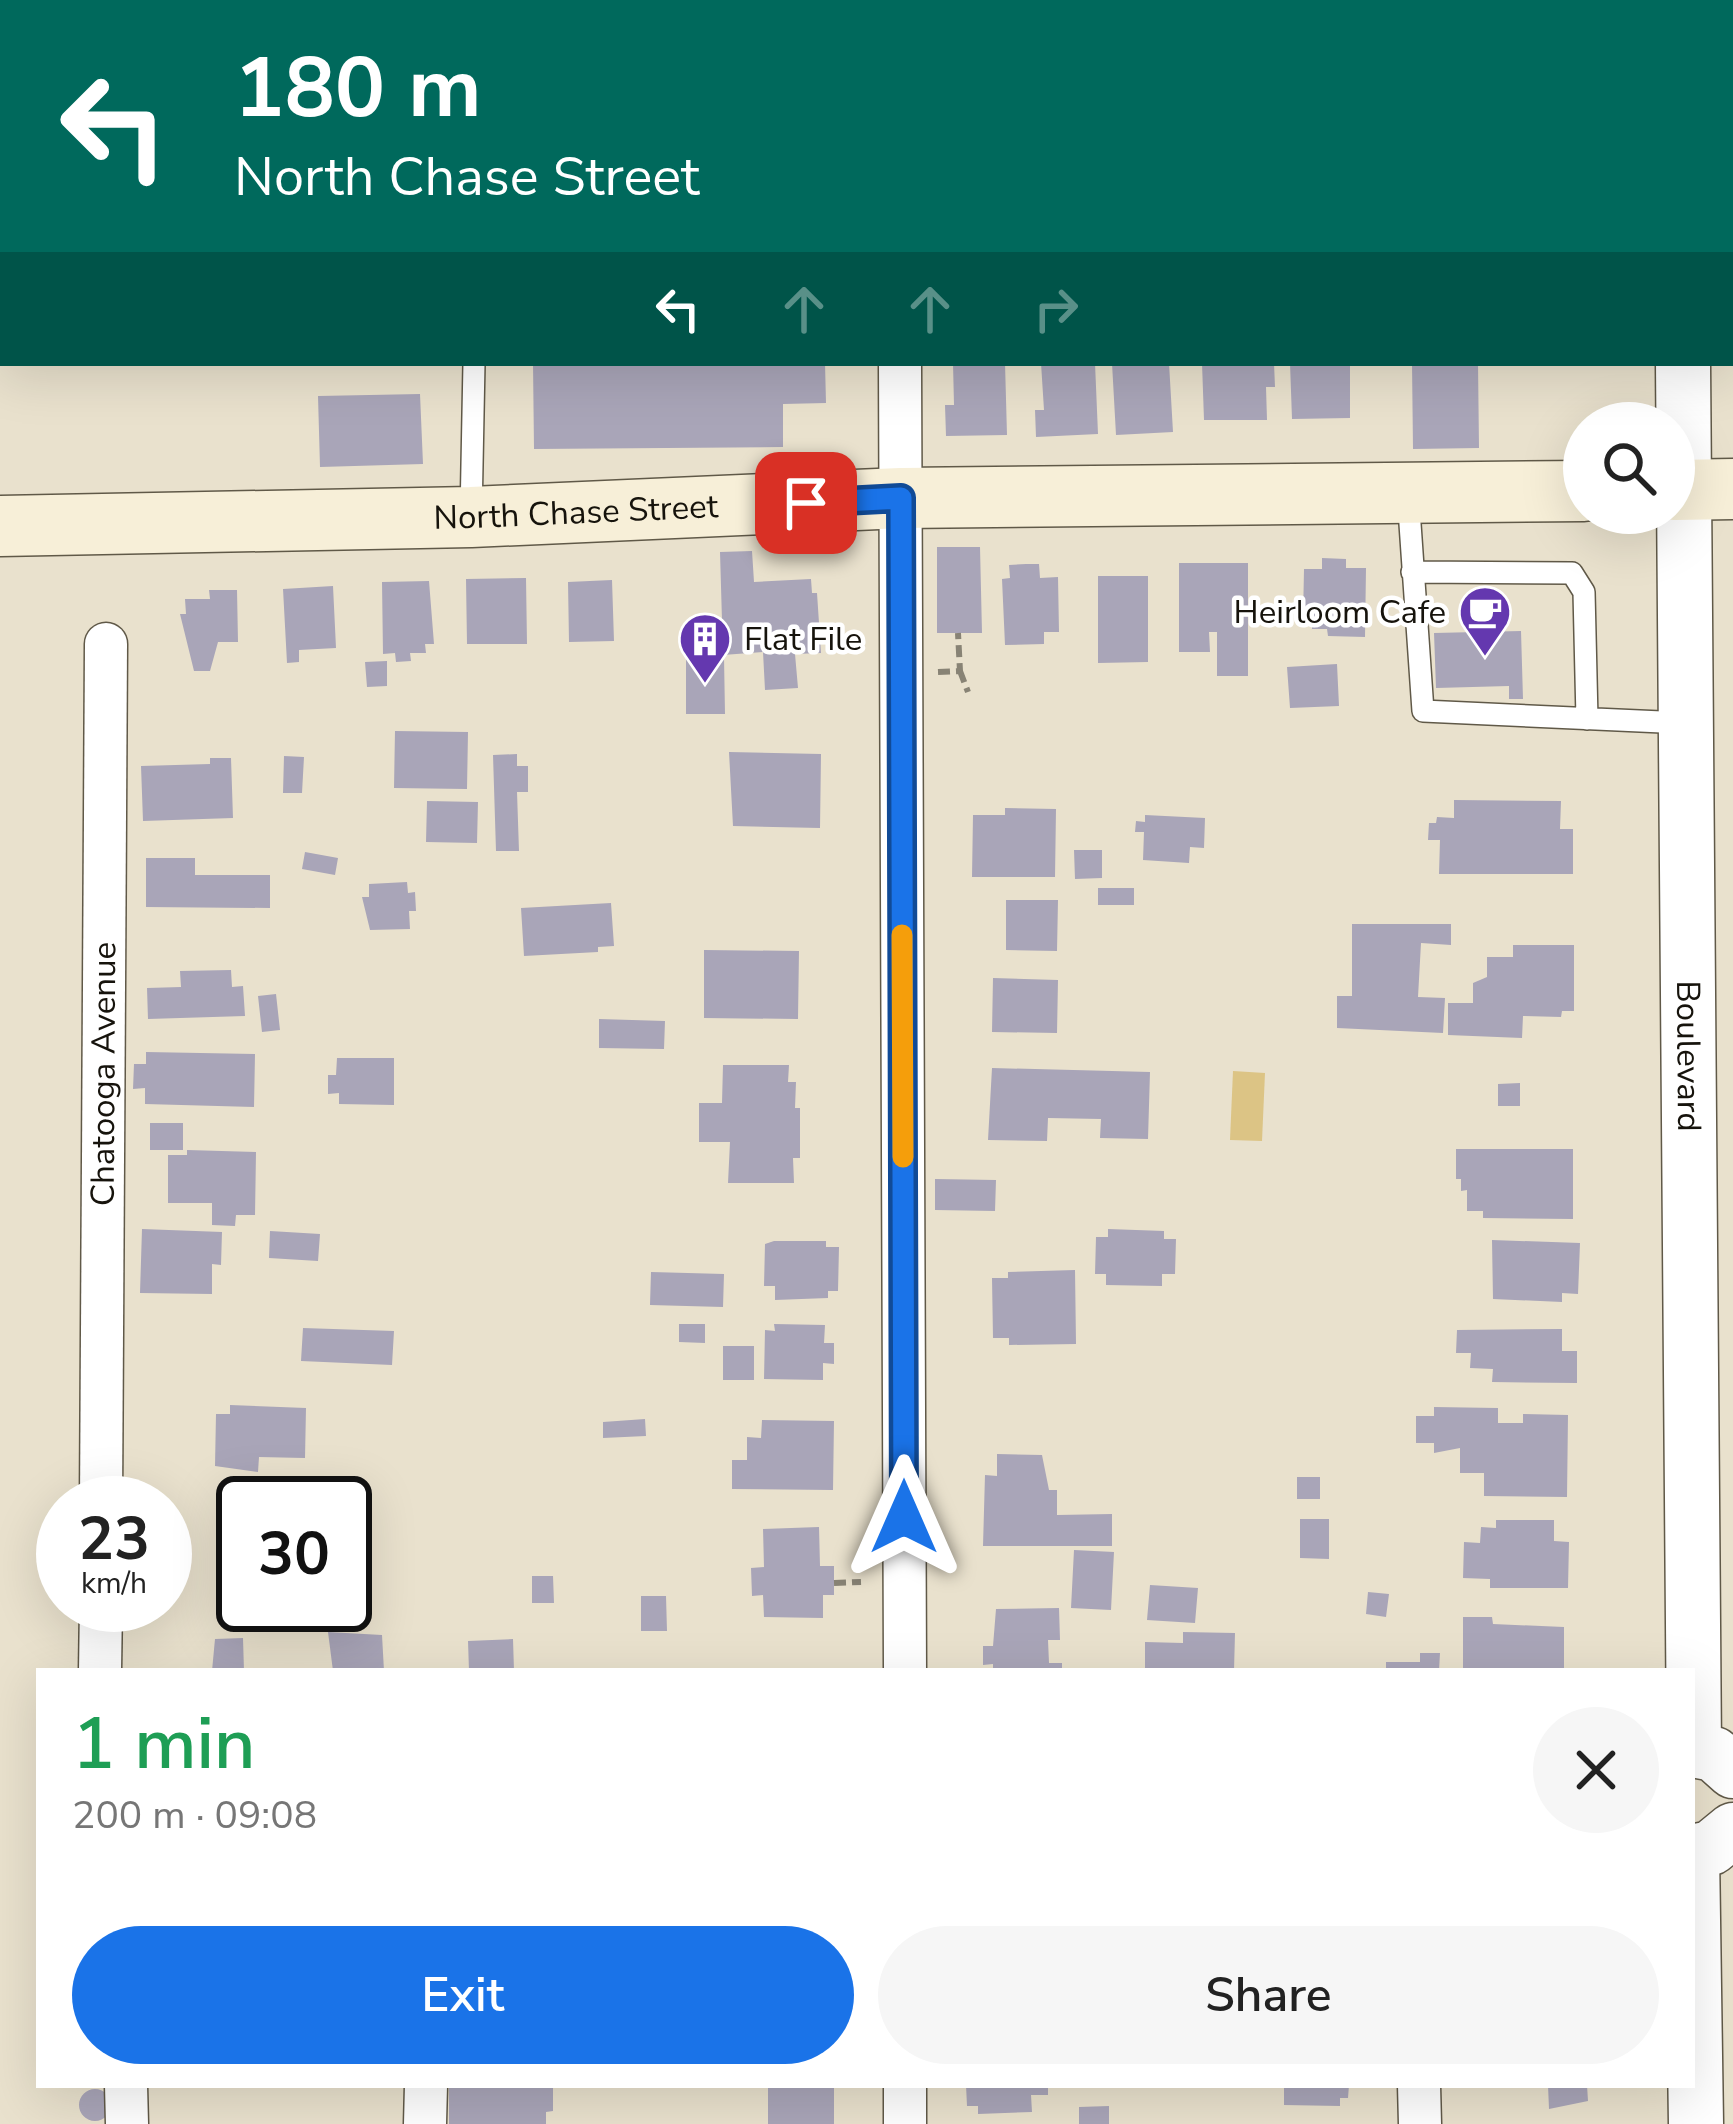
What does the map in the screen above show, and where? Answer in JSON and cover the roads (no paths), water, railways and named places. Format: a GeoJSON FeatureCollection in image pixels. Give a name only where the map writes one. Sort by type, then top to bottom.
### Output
{"type":"FeatureCollection","features":[{"type":"Feature","properties":{"kind":"main road","name":"North Chase Street"},"geometry":{"type":"LineString","coordinates":[[21,526],[471,517],[901,498],[1563,491]]}},
{"type":"Feature","properties":{"kind":"street"},"geometry":{"type":"LineString","coordinates":[[900,366],[905,1668]]}},
{"type":"Feature","properties":{"kind":"street","name":"Boulevard"},"geometry":{"type":"LineString","coordinates":[[1683,366],[1697,490],[1685,723],[1706,1757]]}},
{"type":"Feature","properties":{"kind":"street","name":"Chatooga Avenue"},"geometry":{"type":"LineString","coordinates":[[101,1476],[106,644]]}},
{"type":"Feature","properties":{"kind":"street"},"geometry":{"type":"LineString","coordinates":[[100,1668],[101,1632]]}},
{"type":"Feature","properties":{"kind":"street"},"geometry":{"type":"LineString","coordinates":[[1695,1851],[1711,1848],[1733,1830]]}},
{"type":"Feature","properties":{"kind":"street"},"geometry":{"type":"LineString","coordinates":[[1695,2056],[1696,2124]]}},
{"type":"Feature","properties":{"kind":"street"},"geometry":{"type":"LineString","coordinates":[[126,2088],[127,2124]]}},
{"type":"Feature","properties":{"kind":"street"},"geometry":{"type":"LineString","coordinates":[[425,2124],[426,2088]]}},
{"type":"Feature","properties":{"kind":"street"},"geometry":{"type":"LineString","coordinates":[[905,2088],[905,2124]]}},
{"type":"Feature","properties":{"kind":"street"},"geometry":{"type":"LineString","coordinates":[[1420,2088],[1420,2124]]}},
{"type":"Feature","properties":{"kind":"lane"},"geometry":{"type":"LineString","coordinates":[[471,517],[474,366]]}},
{"type":"Feature","properties":{"kind":"lane"},"geometry":{"type":"LineString","coordinates":[[1408,493],[1423,712],[1685,723]]}},
{"type":"Feature","properties":{"kind":"lane"},"geometry":{"type":"LineString","coordinates":[[1412,572],[1572,573],[1584,592],[1587,719]]}},
{"type":"Feature","properties":{"kind":"place","name":"Heirloom Cafe"},"geometry":{"type":"Point","coordinates":[1485,658]}},
{"type":"Feature","properties":{"kind":"place","name":"Flat File"},"geometry":{"type":"Point","coordinates":[705,685]}}]}
